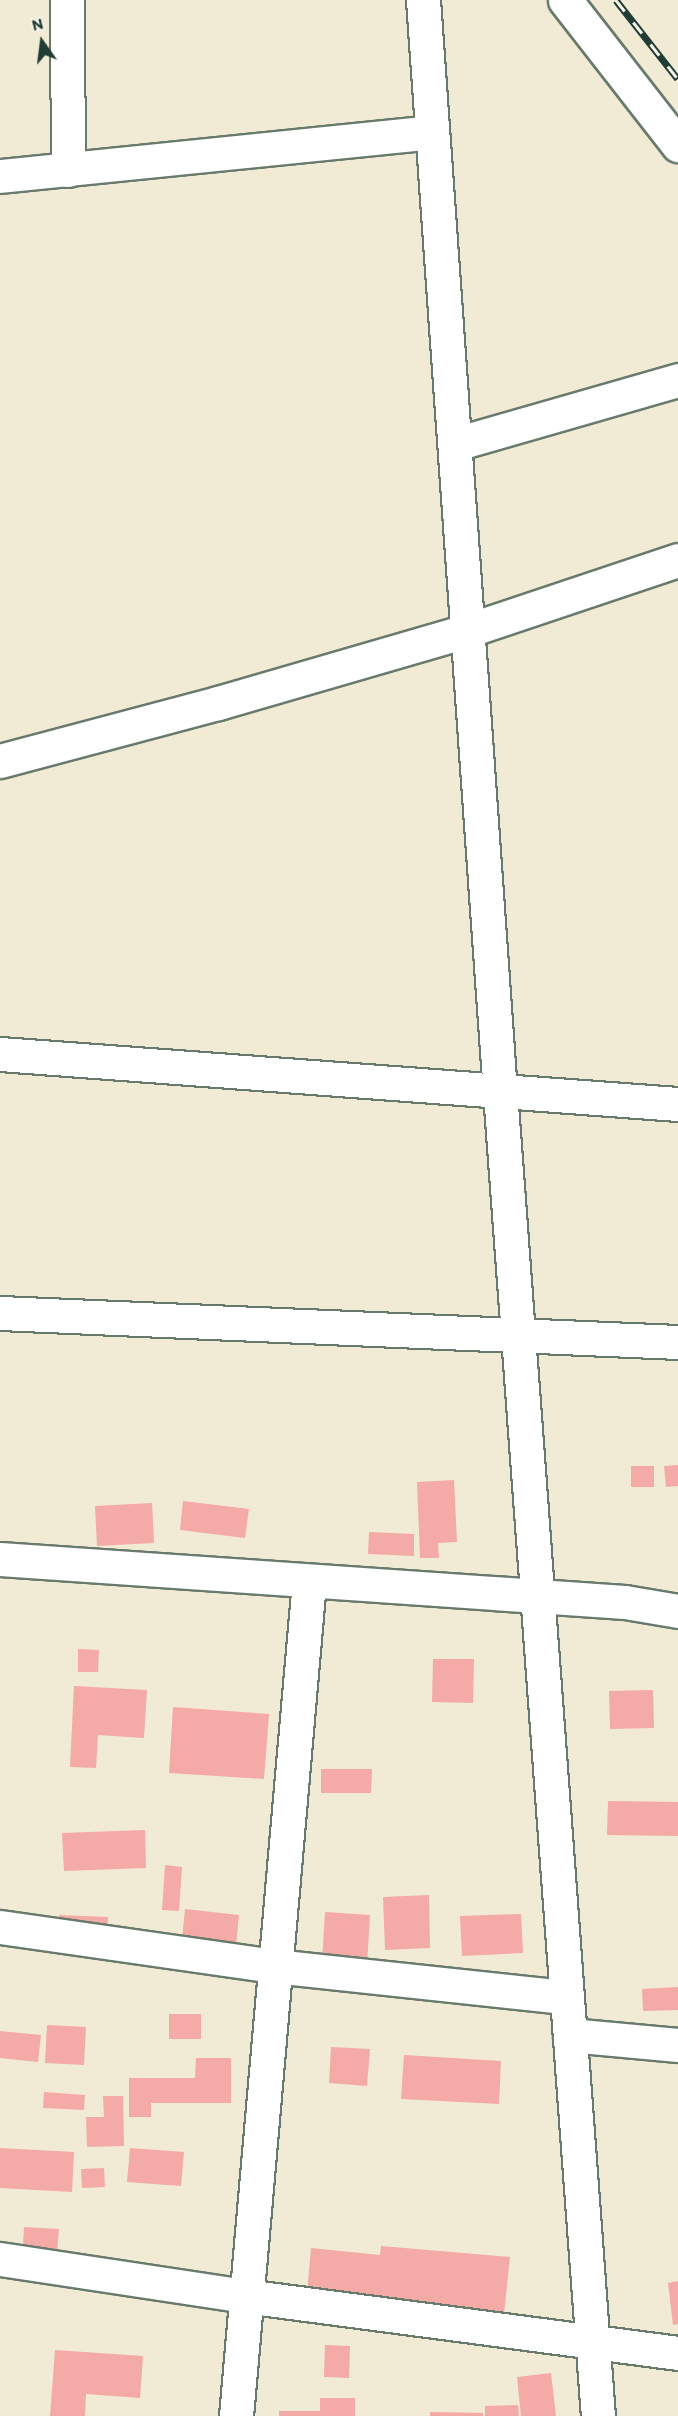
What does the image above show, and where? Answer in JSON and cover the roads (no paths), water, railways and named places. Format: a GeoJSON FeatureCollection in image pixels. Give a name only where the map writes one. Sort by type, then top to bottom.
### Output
{"type":"FeatureCollection","features":[{"type":"Feature","properties":{"kind":"street"},"geometry":{"type":"LineString","coordinates":[[67,0],[68,170]]}},
{"type":"Feature","properties":{"kind":"street"},"geometry":{"type":"LineString","coordinates":[[423,0],[517,1334],[598,2416]]}},
{"type":"Feature","properties":{"kind":"street"},"geometry":{"type":"LineString","coordinates":[[565,0],[678,145]]}},
{"type":"Feature","properties":{"kind":"street"},"geometry":{"type":"LineString","coordinates":[[0,176],[432,132]]}},
{"type":"Feature","properties":{"kind":"street"},"geometry":{"type":"LineString","coordinates":[[455,444],[678,380]]}},
{"type":"Feature","properties":{"kind":"street"},"geometry":{"type":"LineString","coordinates":[[0,762],[218,703],[469,630],[678,560]]}},
{"type":"Feature","properties":{"kind":"street"},"geometry":{"type":"LineString","coordinates":[[0,1054],[678,1104]]}},
{"type":"Feature","properties":{"kind":"street"},"geometry":{"type":"LineString","coordinates":[[0,1314],[678,1342]]}},
{"type":"Feature","properties":{"kind":"street"},"geometry":{"type":"LineString","coordinates":[[0,1559],[625,1602],[678,1611]]}},
{"type":"Feature","properties":{"kind":"street"},"geometry":{"type":"LineString","coordinates":[[236,2416],[309,1581]]}},
{"type":"Feature","properties":{"kind":"street"},"geometry":{"type":"LineString","coordinates":[[0,1927],[274,1966],[566,1997]]}},
{"type":"Feature","properties":{"kind":"street"},"geometry":{"type":"LineString","coordinates":[[570,2035],[678,2045]]}},
{"type":"Feature","properties":{"kind":"street"},"geometry":{"type":"LineString","coordinates":[[0,2259],[245,2296],[678,2353]]}},
{"type":"Feature","properties":{"kind":"railway"},"geometry":{"type":"LineString","coordinates":[[616,0],[678,79]]}}]}
